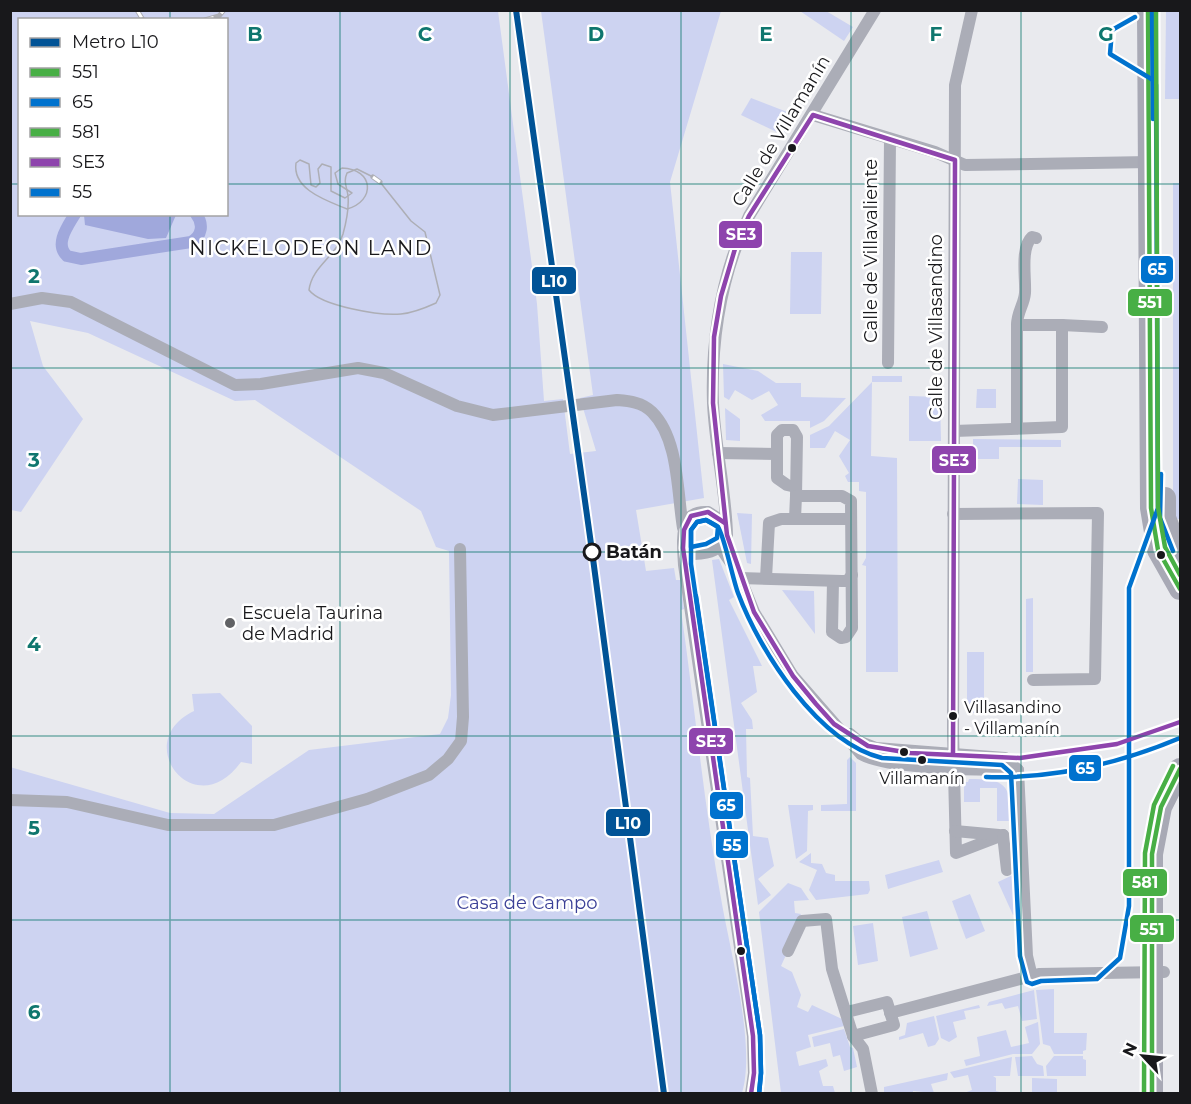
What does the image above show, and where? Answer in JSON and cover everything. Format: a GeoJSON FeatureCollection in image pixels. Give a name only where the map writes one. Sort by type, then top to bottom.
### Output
{"type":"FeatureCollection","features":[{"type":"Feature","properties":{"kind":"highway"},"geometry":{"type":"LineString","coordinates":[[1148,10],[1158,513],[1180,555]]}},
{"type":"Feature","properties":{"kind":"highway"},"geometry":{"type":"LineString","coordinates":[[1159,10],[1158,513],[1153,534],[1158,550],[1180,589]]}},
{"type":"Feature","properties":{"kind":"highway"},"geometry":{"type":"LineString","coordinates":[[1158,972],[1155,832],[1161,807],[1180,769]]}},
{"type":"Feature","properties":{"kind":"highway"},"geometry":{"type":"LineString","coordinates":[[1152,1090],[1165,842],[1180,793]]}},
{"type":"Feature","properties":{"kind":"street","name":"Calle de Villamanín"},"geometry":{"type":"LineString","coordinates":[[875,10],[813,115],[749,216],[737,242],[721,296],[713,357],[713,403],[726,529],[739,576],[754,612],[793,675],[855,749],[871,760],[909,753]]}},
{"type":"Feature","properties":{"kind":"street","name":"Calle de Villasandino"},"geometry":{"type":"LineString","coordinates":[[953,754],[955,85],[972,10]]}},
{"type":"Feature","properties":{"kind":"street","name":"Calle de Villavaliente"},"geometry":{"type":"LineString","coordinates":[[813,115],[965,165],[1150,162]]}},
{"type":"Feature","properties":{"kind":"street","name":"Calle de Villavaliente"},"geometry":{"type":"LineString","coordinates":[[888,363],[890,139]]}},
{"type":"Feature","properties":{"kind":"street"},"geometry":{"type":"LineString","coordinates":[[1017,429],[1017,313],[1025,296],[1026,245],[1032,237],[1036,238]]}},
{"type":"Feature","properties":{"kind":"street"},"geometry":{"type":"LineString","coordinates":[[10,304],[42,298],[71,302],[235,385],[261,384],[358,368],[384,373],[457,406],[493,415],[617,400],[635,402],[651,411],[663,427],[672,454],[683,528],[689,593],[753,1036],[754,1072],[751,1094]]}},
{"type":"Feature","properties":{"kind":"street"},"geometry":{"type":"LineString","coordinates":[[1017,325],[1102,327]]}},
{"type":"Feature","properties":{"kind":"street"},"geometry":{"type":"LineString","coordinates":[[954,431],[1062,427],[1062,325]]}},
{"type":"Feature","properties":{"kind":"street"},"geometry":{"type":"LineString","coordinates":[[795,519],[796,491],[797,437],[793,430],[779,432],[777,477],[796,491],[845,497],[850,501],[852,628],[846,637],[842,638],[832,632],[832,581]]}},
{"type":"Feature","properties":{"kind":"street"},"geometry":{"type":"LineString","coordinates":[[718,453],[777,454]]}},
{"type":"Feature","properties":{"kind":"street"},"geometry":{"type":"LineString","coordinates":[[683,528],[688,519],[702,511],[714,514],[726,529],[720,547],[709,553],[694,554]]}},
{"type":"Feature","properties":{"kind":"street"},"geometry":{"type":"LineString","coordinates":[[953,514],[1098,513],[1095,678],[1033,680]]}},
{"type":"Feature","properties":{"kind":"street"},"geometry":{"type":"LineString","coordinates":[[766,578],[769,523],[774,520],[851,519]]}},
{"type":"Feature","properties":{"kind":"street"},"geometry":{"type":"LineString","coordinates":[[683,542],[694,554]]}},
{"type":"Feature","properties":{"kind":"street","name":"Calle de Villamanín"},"geometry":{"type":"LineString","coordinates":[[720,547],[739,576]]}},
{"type":"Feature","properties":{"kind":"street"},"geometry":{"type":"LineString","coordinates":[[10,800],[67,802],[168,825],[274,825],[367,799],[429,775],[448,759],[461,741],[463,711],[460,549]]}},
{"type":"Feature","properties":{"kind":"street"},"geometry":{"type":"LineString","coordinates":[[689,593],[689,565],[694,554]]}},
{"type":"Feature","properties":{"kind":"street"},"geometry":{"type":"LineString","coordinates":[[739,576],[832,581],[847,580],[852,575]]}},
{"type":"Feature","properties":{"kind":"street","name":"Calle de Villamanín"},"geometry":{"type":"LineString","coordinates":[[834,724],[868,746],[909,753],[1005,758],[1018,770]]}},
{"type":"Feature","properties":{"kind":"street"},"geometry":{"type":"LineString","coordinates":[[953,754],[956,853],[1003,836]]}},
{"type":"Feature","properties":{"kind":"street"},"geometry":{"type":"LineString","coordinates":[[871,760],[954,768],[1018,770],[1027,956],[1032,977]]}},
{"type":"Feature","properties":{"kind":"street"},"geometry":{"type":"LineString","coordinates":[[955,831],[1003,836]]}},
{"type":"Feature","properties":{"kind":"street"},"geometry":{"type":"LineString","coordinates":[[1003,836],[1007,870]]}},
{"type":"Feature","properties":{"kind":"street"},"geometry":{"type":"LineString","coordinates":[[788,951],[802,921],[826,919],[832,969],[853,1035],[862,1049],[872,1094]]}},
{"type":"Feature","properties":{"kind":"street"},"geometry":{"type":"LineString","coordinates":[[890,1012],[1039,974],[1158,972]]}},
{"type":"Feature","properties":{"kind":"street"},"geometry":{"type":"LineString","coordinates":[[847,1012],[887,1002],[894,1025],[853,1035]]}},
{"type":"Feature","properties":{"kind":"green space","name":"Casa de Campo"},"geometry":{"type":"Polygon","coordinates":[[[11,11],[498,11],[537,304],[544,401],[563,399],[570,454],[596,451],[580,398],[593,395],[541,11],[721,11],[670,182],[704,498],[636,510],[646,571],[674,568],[676,580],[680,580],[684,609],[681,610],[710,831],[741,1000],[746,1051],[746,1074],[742,1093],[11,1093],[10,767],[170,813],[214,814],[309,750],[440,734],[448,718],[451,695],[449,551],[436,547],[421,511],[255,400],[235,401],[88,333],[30,321],[43,366],[83,419],[21,512],[11,510],[11,11]]]}},
{"type":"Feature","properties":{"kind":"green space"},"geometry":{"type":"Polygon","coordinates":[[[800,11],[826,11],[853,27],[844,41],[800,11]]]}},
{"type":"Feature","properties":{"kind":"green space"},"geometry":{"type":"Polygon","coordinates":[[[1166,11],[1180,11],[1180,99],[1165,99],[1166,11]]]}},
{"type":"Feature","properties":{"kind":"green space"},"geometry":{"type":"Polygon","coordinates":[[[751,98],[795,115],[783,135],[741,115],[751,98]]]}},
{"type":"Feature","properties":{"kind":"green space"},"geometry":{"type":"Polygon","coordinates":[[[1173,183],[1180,183],[1180,519],[1173,519],[1173,183]]]}},
{"type":"Feature","properties":{"kind":"green space"},"geometry":{"type":"Polygon","coordinates":[[[791,252],[822,252],[821,314],[790,314],[791,252]]]}},
{"type":"Feature","properties":{"kind":"green space"},"geometry":{"type":"Polygon","coordinates":[[[723,364],[758,371],[776,383],[801,383],[801,397],[846,398],[824,421],[810,428],[810,421],[765,421],[761,415],[778,405],[769,391],[752,400],[735,390],[729,400],[724,397],[723,364]]]}},
{"type":"Feature","properties":{"kind":"green space"},"geometry":{"type":"Polygon","coordinates":[[[872,376],[902,376],[902,382],[872,382],[872,376]]]}},
{"type":"Feature","properties":{"kind":"green space"},"geometry":{"type":"Polygon","coordinates":[[[872,382],[871,456],[897,458],[898,672],[866,672],[866,566],[862,565],[866,558],[866,492],[859,491],[859,482],[848,482],[845,476],[849,473],[839,456],[850,440],[835,431],[825,448],[810,448],[810,435],[829,426],[872,382]]]}},
{"type":"Feature","properties":{"kind":"green space"},"geometry":{"type":"Polygon","coordinates":[[[977,389],[996,389],[996,408],[976,408],[977,389]]]}},
{"type":"Feature","properties":{"kind":"green space"},"geometry":{"type":"Polygon","coordinates":[[[909,396],[940,397],[941,441],[909,441],[909,396]]]}},
{"type":"Feature","properties":{"kind":"green space"},"geometry":{"type":"Polygon","coordinates":[[[725,408],[740,419],[740,441],[726,440],[725,408]]]}},
{"type":"Feature","properties":{"kind":"green space"},"geometry":{"type":"Polygon","coordinates":[[[973,439],[1061,440],[1061,447],[999,447],[999,459],[973,459],[973,439]]]}},
{"type":"Feature","properties":{"kind":"green space"},"geometry":{"type":"Polygon","coordinates":[[[1018,479],[1043,480],[1043,505],[1017,504],[1018,479]]]}},
{"type":"Feature","properties":{"kind":"green space"},"geometry":{"type":"Polygon","coordinates":[[[737,513],[752,514],[751,564],[747,563],[737,513]]]}},
{"type":"Feature","properties":{"kind":"green space"},"geometry":{"type":"Polygon","coordinates":[[[719,559],[734,597],[729,600],[762,666],[753,666],[757,692],[741,703],[752,720],[753,729],[746,729],[747,777],[750,778],[753,836],[768,838],[774,866],[758,879],[771,895],[758,905],[712,560],[719,559]]]}},
{"type":"Feature","properties":{"kind":"green space"},"geometry":{"type":"Polygon","coordinates":[[[782,590],[814,591],[815,634],[782,590]]]}},
{"type":"Feature","properties":{"kind":"green space"},"geometry":{"type":"Polygon","coordinates":[[[1033,598],[1033,672],[1026,672],[1026,599],[1033,598]]]}},
{"type":"Feature","properties":{"kind":"green space"},"geometry":{"type":"Polygon","coordinates":[[[967,652],[984,652],[984,713],[967,713],[967,652]]]}},
{"type":"Feature","properties":{"kind":"green space"},"geometry":{"type":"Polygon","coordinates":[[[220,693],[252,726],[252,764],[241,762],[223,779],[205,785],[189,782],[176,772],[168,758],[167,741],[175,725],[194,711],[192,694],[220,693]]]}},
{"type":"Feature","properties":{"kind":"green space"},"geometry":{"type":"Polygon","coordinates":[[[850,757],[856,763],[856,811],[821,811],[821,805],[847,804],[847,760],[850,757]]]}},
{"type":"Feature","properties":{"kind":"green space"},"geometry":{"type":"Polygon","coordinates":[[[969,779],[991,780],[1004,786],[1010,799],[1012,821],[997,821],[997,788],[980,788],[980,802],[964,802],[964,782],[968,782],[969,779]]]}},
{"type":"Feature","properties":{"kind":"green space"},"geometry":{"type":"Polygon","coordinates":[[[788,805],[813,805],[813,810],[808,811],[807,851],[796,859],[788,805]]]}},
{"type":"Feature","properties":{"kind":"green space"},"geometry":{"type":"Polygon","coordinates":[[[811,853],[811,863],[822,864],[826,873],[835,875],[835,881],[869,881],[868,894],[816,900],[809,890],[817,870],[799,862],[811,853]]]}},
{"type":"Feature","properties":{"kind":"green space"},"geometry":{"type":"Polygon","coordinates":[[[939,860],[943,872],[888,889],[885,875],[939,860]]]}},
{"type":"Feature","properties":{"kind":"green space"},"geometry":{"type":"Polygon","coordinates":[[[1015,874],[1017,913],[1013,915],[998,882],[1015,874]]]}},
{"type":"Feature","properties":{"kind":"green space"},"geometry":{"type":"Polygon","coordinates":[[[788,883],[801,888],[809,900],[794,901],[795,913],[801,914],[785,947],[786,955],[781,966],[792,972],[801,995],[797,1007],[808,1012],[812,1005],[842,1019],[844,1026],[808,1035],[811,1047],[796,1052],[799,1066],[826,1059],[828,1066],[819,1071],[823,1086],[833,1086],[835,1093],[833,1094],[781,1093],[759,912],[788,883]]]}},
{"type":"Feature","properties":{"kind":"green space"},"geometry":{"type":"Polygon","coordinates":[[[970,894],[985,931],[966,939],[952,901],[970,894]]]}},
{"type":"Feature","properties":{"kind":"green space"},"geometry":{"type":"Polygon","coordinates":[[[927,911],[938,949],[910,957],[902,917],[927,911]]]}},
{"type":"Feature","properties":{"kind":"green space"},"geometry":{"type":"Polygon","coordinates":[[[873,923],[878,961],[858,965],[853,926],[873,923]]]}},
{"type":"Feature","properties":{"kind":"green space"},"geometry":{"type":"Polygon","coordinates":[[[1054,989],[1054,1033],[1087,1033],[1086,1050],[1083,1054],[1054,1054],[1050,1046],[1043,1044],[1036,990],[1054,989]]]}},
{"type":"Feature","properties":{"kind":"green space"},"geometry":{"type":"Polygon","coordinates":[[[1034,990],[1037,1019],[1022,1021],[1018,1006],[1005,1009],[1002,1003],[987,1006],[989,1002],[1034,990]]]}},
{"type":"Feature","properties":{"kind":"green space"},"geometry":{"type":"Polygon","coordinates":[[[979,1005],[980,1008],[964,1011],[966,1019],[953,1022],[957,1037],[949,1042],[941,1038],[936,1016],[979,1005]]]}},
{"type":"Feature","properties":{"kind":"green space"},"geometry":{"type":"Polygon","coordinates":[[[934,1016],[939,1039],[935,1045],[928,1047],[923,1033],[899,1040],[899,1037],[905,1035],[907,1023],[934,1016]]]}},
{"type":"Feature","properties":{"kind":"green space"},"geometry":{"type":"Polygon","coordinates":[[[1038,1022],[1040,1044],[1032,1054],[1013,1054],[966,1066],[964,1060],[980,1056],[977,1037],[1006,1030],[1011,1047],[1029,1043],[1025,1027],[1038,1022]]]}},
{"type":"Feature","properties":{"kind":"green space"},"geometry":{"type":"Polygon","coordinates":[[[844,1029],[850,1047],[853,1048],[857,1067],[844,1071],[840,1055],[833,1057],[830,1043],[814,1047],[812,1037],[844,1029]]]}},
{"type":"Feature","properties":{"kind":"green space"},"geometry":{"type":"Polygon","coordinates":[[[1032,1056],[1037,1064],[1043,1066],[1044,1076],[1018,1076],[1015,1057],[1032,1056]]]}},
{"type":"Feature","properties":{"kind":"green space"},"geometry":{"type":"Polygon","coordinates":[[[1054,1056],[1083,1056],[1086,1060],[1086,1076],[1047,1076],[1046,1066],[1054,1056]]]}},
{"type":"Feature","properties":{"kind":"green space"},"geometry":{"type":"Polygon","coordinates":[[[1012,1057],[1010,1076],[993,1076],[996,1078],[996,1091],[1004,1093],[964,1093],[972,1090],[968,1075],[954,1078],[950,1072],[1012,1057]]]}},
{"type":"Feature","properties":{"kind":"green space"},"geometry":{"type":"Polygon","coordinates":[[[948,1073],[947,1080],[931,1084],[934,1093],[913,1091],[913,1093],[884,1093],[884,1087],[948,1073]]]}},
{"type":"Feature","properties":{"kind":"green space"},"geometry":{"type":"Polygon","coordinates":[[[1032,1078],[1057,1079],[1057,1093],[1023,1093],[1032,1092],[1032,1078]]]}},
{"type":"Feature","properties":{"kind":"water"},"geometry":{"type":"Polygon","coordinates":[[[84,216],[176,216],[166,238],[148,239],[85,225],[84,216]]]}},
{"type":"Feature","properties":{"kind":"waterway"},"geometry":{"type":"LineString","coordinates":[[74,216],[66,229],[62,246],[67,256],[81,259],[191,242],[201,230],[197,216]]}},
{"type":"Feature","properties":{"kind":"tram line"},"geometry":{"type":"LineString","coordinates":[[300,160],[309,164],[311,185],[316,187],[320,183],[318,169],[322,164],[331,167],[331,191],[345,198],[352,193],[338,184],[335,173],[342,168],[360,174],[365,179],[367,193],[356,205],[347,209],[330,202],[305,187],[296,172],[296,163],[300,160]]}},
{"type":"Feature","properties":{"kind":"tram line"},"geometry":{"type":"LineString","coordinates":[[373,177],[357,169],[347,173],[345,182],[348,205],[343,234],[340,242],[315,274],[309,290],[325,301],[352,309],[392,314],[410,313],[436,303],[440,295],[425,232],[411,221],[380,182]]}},
{"type":"Feature","properties":{"kind":"railway"},"geometry":{"type":"LineString","coordinates":[[137,10],[142,18]]}},
{"type":"Feature","properties":{"kind":"railway"},"geometry":{"type":"LineString","coordinates":[[212,18],[219,16],[224,10]]}},
{"type":"Feature","properties":{"kind":"railway"},"geometry":{"type":"LineString","coordinates":[[373,177],[380,182]]}},
{"type":"Feature","properties":{"kind":"metro line","name":"L10"},"geometry":{"type":"LineString","coordinates":[[516,10],[592,551],[664,1094]]}},
{"type":"Feature","properties":{"kind":"transit line","name":"551"},"geometry":{"type":"LineString","coordinates":[[1148,10],[1151,508],[1158,550],[1180,589]]}},
{"type":"Feature","properties":{"kind":"transit line","name":"65"},"geometry":{"type":"LineString","coordinates":[[1152,10],[1153,119]]}},
{"type":"Feature","properties":{"kind":"transit line","name":"581"},"geometry":{"type":"LineString","coordinates":[[1156,10],[1158,507],[1165,547],[1180,575]]}},
{"type":"Feature","properties":{"kind":"transit line","name":"65"},"geometry":{"type":"LineString","coordinates":[[759,1094],[760,1035],[691,564],[691,530],[697,522],[706,520],[718,527],[738,593],[761,641],[794,692],[836,734],[858,749],[882,758],[1002,765],[1011,773],[1020,956],[1027,982],[1032,984],[1041,981],[1097,979],[1120,958],[1129,906],[1129,588],[1158,508],[1156,85],[1153,80],[1110,54],[1112,30],[1135,17]]}},
{"type":"Feature","properties":{"kind":"transit line","name":"SE3"},"geometry":{"type":"LineString","coordinates":[[953,754],[955,160],[813,115],[749,216],[737,242],[721,296],[714,337],[713,403],[727,535],[754,612],[793,676],[816,704],[834,724],[868,746],[910,753],[1020,758],[1117,744],[1180,722]]}},
{"type":"Feature","properties":{"kind":"transit line","name":"65"},"geometry":{"type":"LineString","coordinates":[[1161,474],[1160,518],[1173,551]]}},
{"type":"Feature","properties":{"kind":"transit line","name":"SE3"},"geometry":{"type":"LineString","coordinates":[[725,523],[708,512],[691,516],[684,530],[683,548],[753,1036],[754,1073],[751,1094]]}},
{"type":"Feature","properties":{"kind":"transit line","name":"55"},"geometry":{"type":"LineString","coordinates":[[706,520],[718,527],[717,538],[706,544],[691,547],[691,530],[697,522],[706,520]]}},
{"type":"Feature","properties":{"kind":"transit line","name":"55"},"geometry":{"type":"LineString","coordinates":[[696,596],[760,1035],[759,1094]]}},
{"type":"Feature","properties":{"kind":"transit line","name":"65"},"geometry":{"type":"LineString","coordinates":[[986,777],[1036,775],[1085,768],[1133,755],[1180,738]]}},
{"type":"Feature","properties":{"kind":"transit line","name":"581"},"geometry":{"type":"LineString","coordinates":[[1144,1094],[1145,853],[1154,805],[1173,766]]}},
{"type":"Feature","properties":{"kind":"transit line","name":"551"},"geometry":{"type":"LineString","coordinates":[[1152,1094],[1152,854],[1161,807],[1180,769]]}},
{"type":"Feature","properties":{"kind":"place","name":"Batán"},"geometry":{"type":"Point","coordinates":[592,552]}},
{"type":"Feature","properties":{"kind":"place","name":"Escuela Taurina de Madrid"},"geometry":{"type":"Point","coordinates":[230,623]}},
{"type":"Feature","properties":{"kind":"place","name":"Villasandino - Villamanín"},"geometry":{"type":"Point","coordinates":[953,716]}},
{"type":"Feature","properties":{"kind":"place","name":"Villamanín"},"geometry":{"type":"Point","coordinates":[922,760]}},
{"type":"Feature","properties":{"kind":"district","name":"NICKELODEON LAND"},"geometry":{"type":"Point","coordinates":[311,248]}}]}
